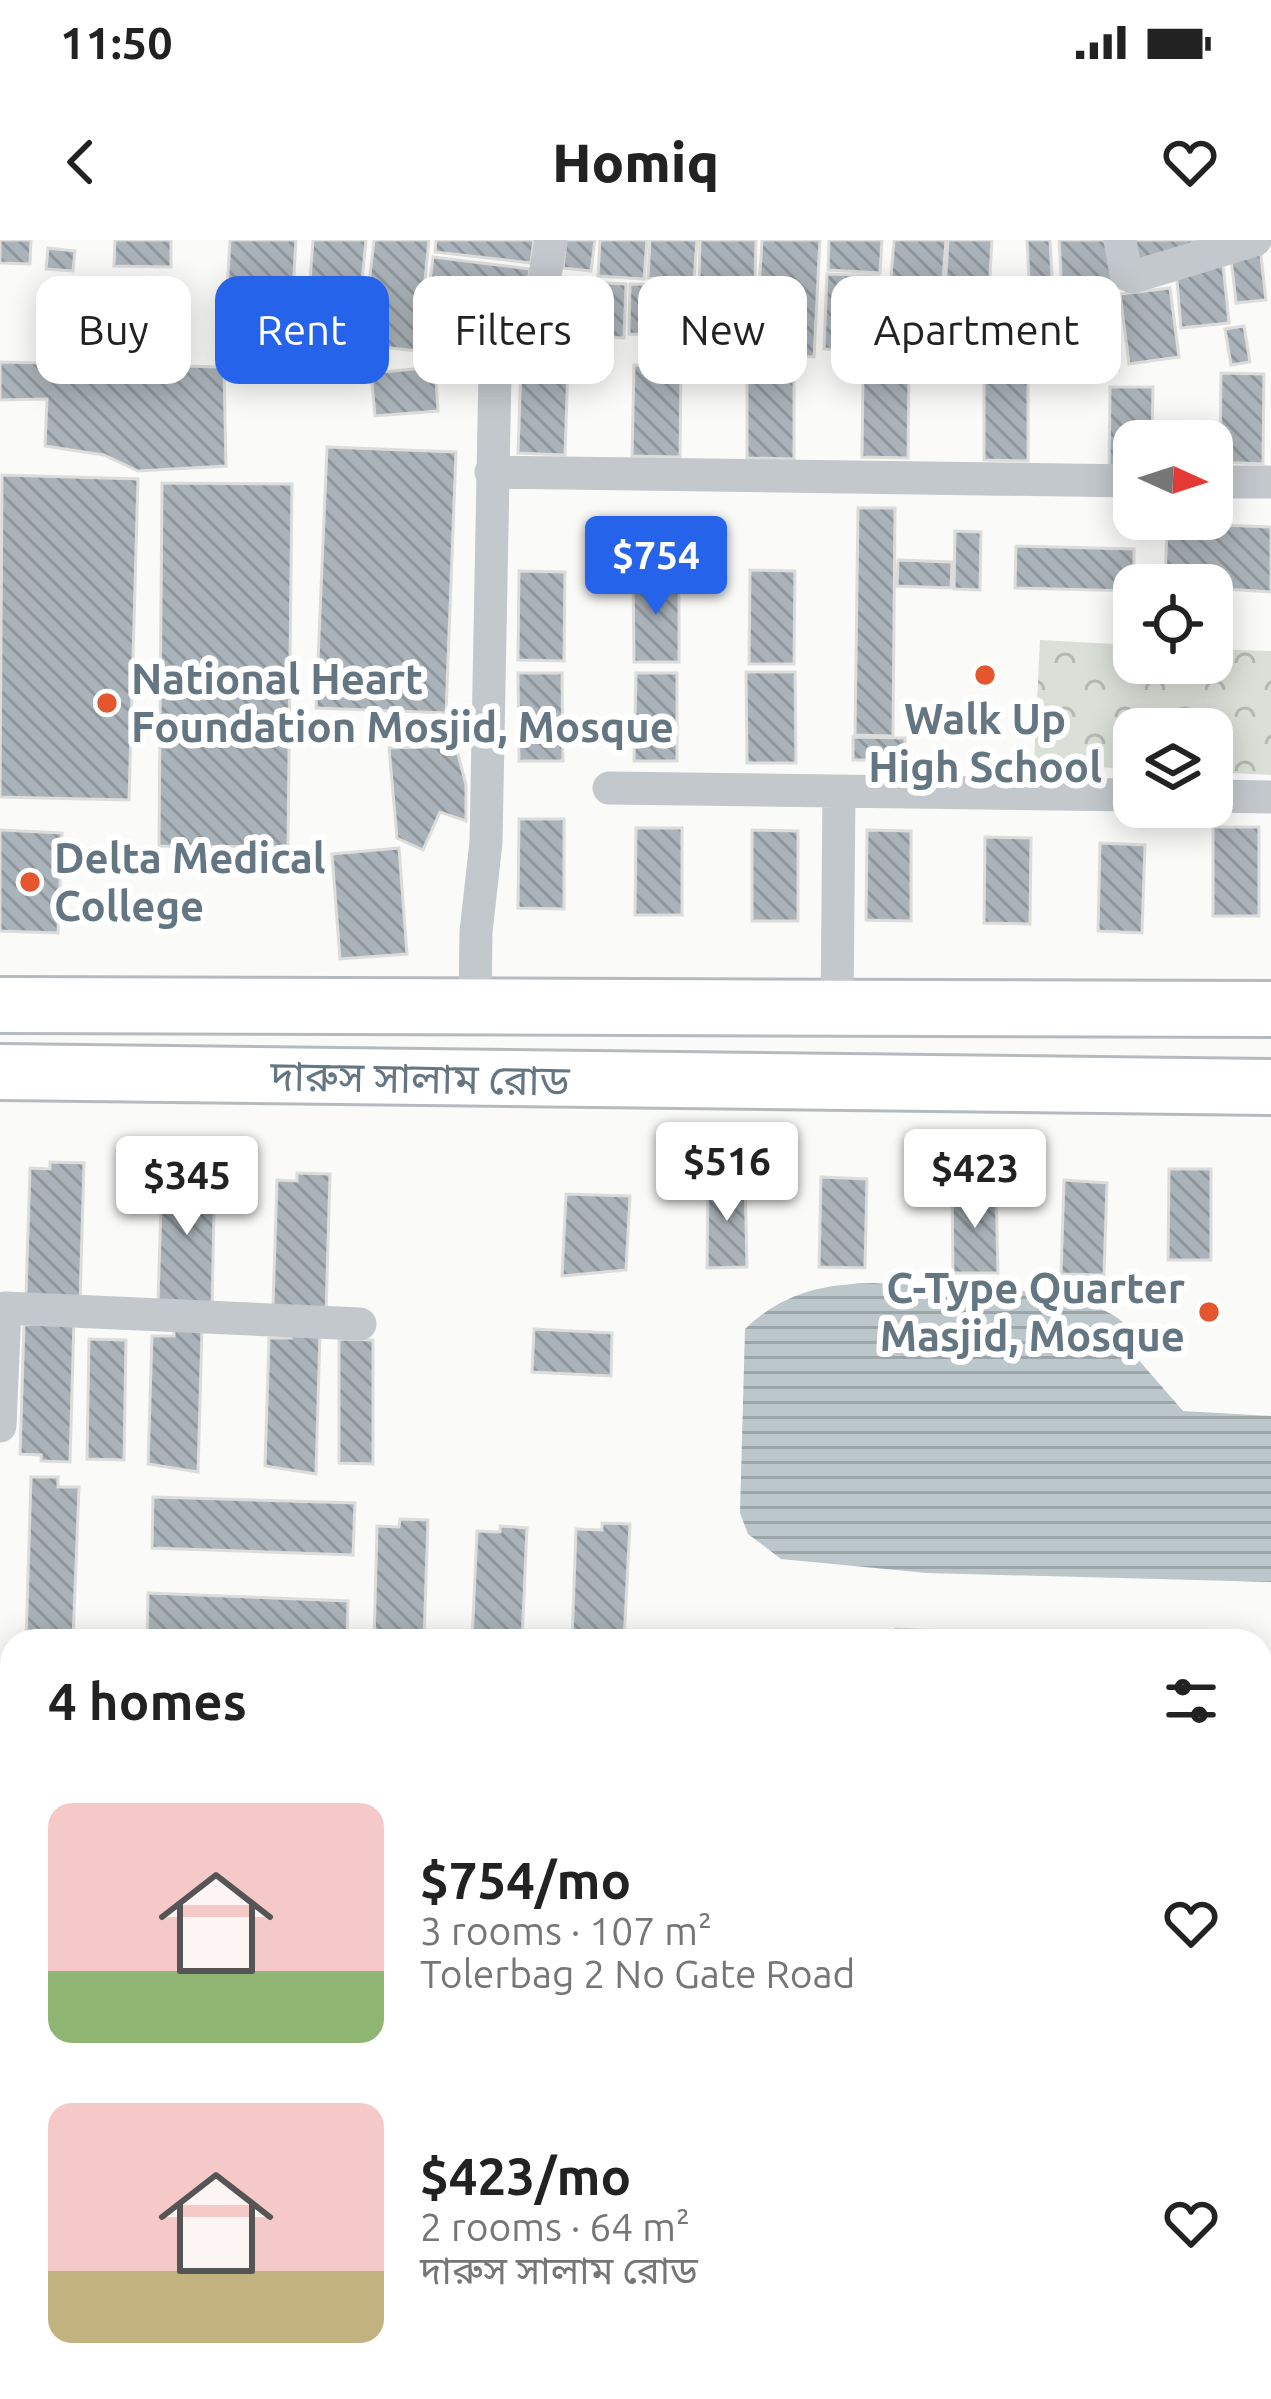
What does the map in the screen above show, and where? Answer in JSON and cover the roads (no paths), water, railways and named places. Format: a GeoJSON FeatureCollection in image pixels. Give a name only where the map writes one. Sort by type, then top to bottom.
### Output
{"type":"FeatureCollection","features":[{"type":"Feature","properties":{"kind":"main road","name":"দারুস সালাম রোড"},"geometry":{"type":"LineString","coordinates":[[0,1005],[1271,1009]]}},
{"type":"Feature","properties":{"kind":"main road"},"geometry":{"type":"LineString","coordinates":[[470,1077],[475,1007]]}},
{"type":"Feature","properties":{"kind":"main road","name":"দারুস সালাম রোড"},"geometry":{"type":"LineString","coordinates":[[0,1072],[1271,1087]]}},
{"type":"Feature","properties":{"kind":"street"},"geometry":{"type":"LineString","coordinates":[[475,1007],[476,932],[486,842],[495,371],[533,346],[551,240]]}},
{"type":"Feature","properties":{"kind":"street"},"geometry":{"type":"LineString","coordinates":[[1120,240],[1126,274],[1133,277],[1255,240]]}},
{"type":"Feature","properties":{"kind":"street"},"geometry":{"type":"LineString","coordinates":[[491,472],[1113,481]]}},
{"type":"Feature","properties":{"kind":"street"},"geometry":{"type":"LineString","coordinates":[[1233,482],[1271,482]]}},
{"type":"Feature","properties":{"kind":"street"},"geometry":{"type":"LineString","coordinates":[[608,788],[1113,795]]}},
{"type":"Feature","properties":{"kind":"street"},"geometry":{"type":"LineString","coordinates":[[837,1011],[838,792]]}},
{"type":"Feature","properties":{"kind":"street"},"geometry":{"type":"LineString","coordinates":[[1233,796],[1271,797]]}},
{"type":"Feature","properties":{"kind":"street"},"geometry":{"type":"LineString","coordinates":[[0,1426],[4,1308],[360,1324]]}},
{"type":"Feature","properties":{"kind":"place","name":"Walk Up High School"},"geometry":{"type":"Point","coordinates":[985,675]}},
{"type":"Feature","properties":{"kind":"place","name":"National Heart Foundation Mosjid, Mosque"},"geometry":{"type":"Point","coordinates":[107,703]}},
{"type":"Feature","properties":{"kind":"place","name":"Delta Medical College"},"geometry":{"type":"Point","coordinates":[30,882]}},
{"type":"Feature","properties":{"kind":"place","name":"C-Type Quarter Masjid, Mosque"},"geometry":{"type":"Point","coordinates":[1209,1312]}}]}
